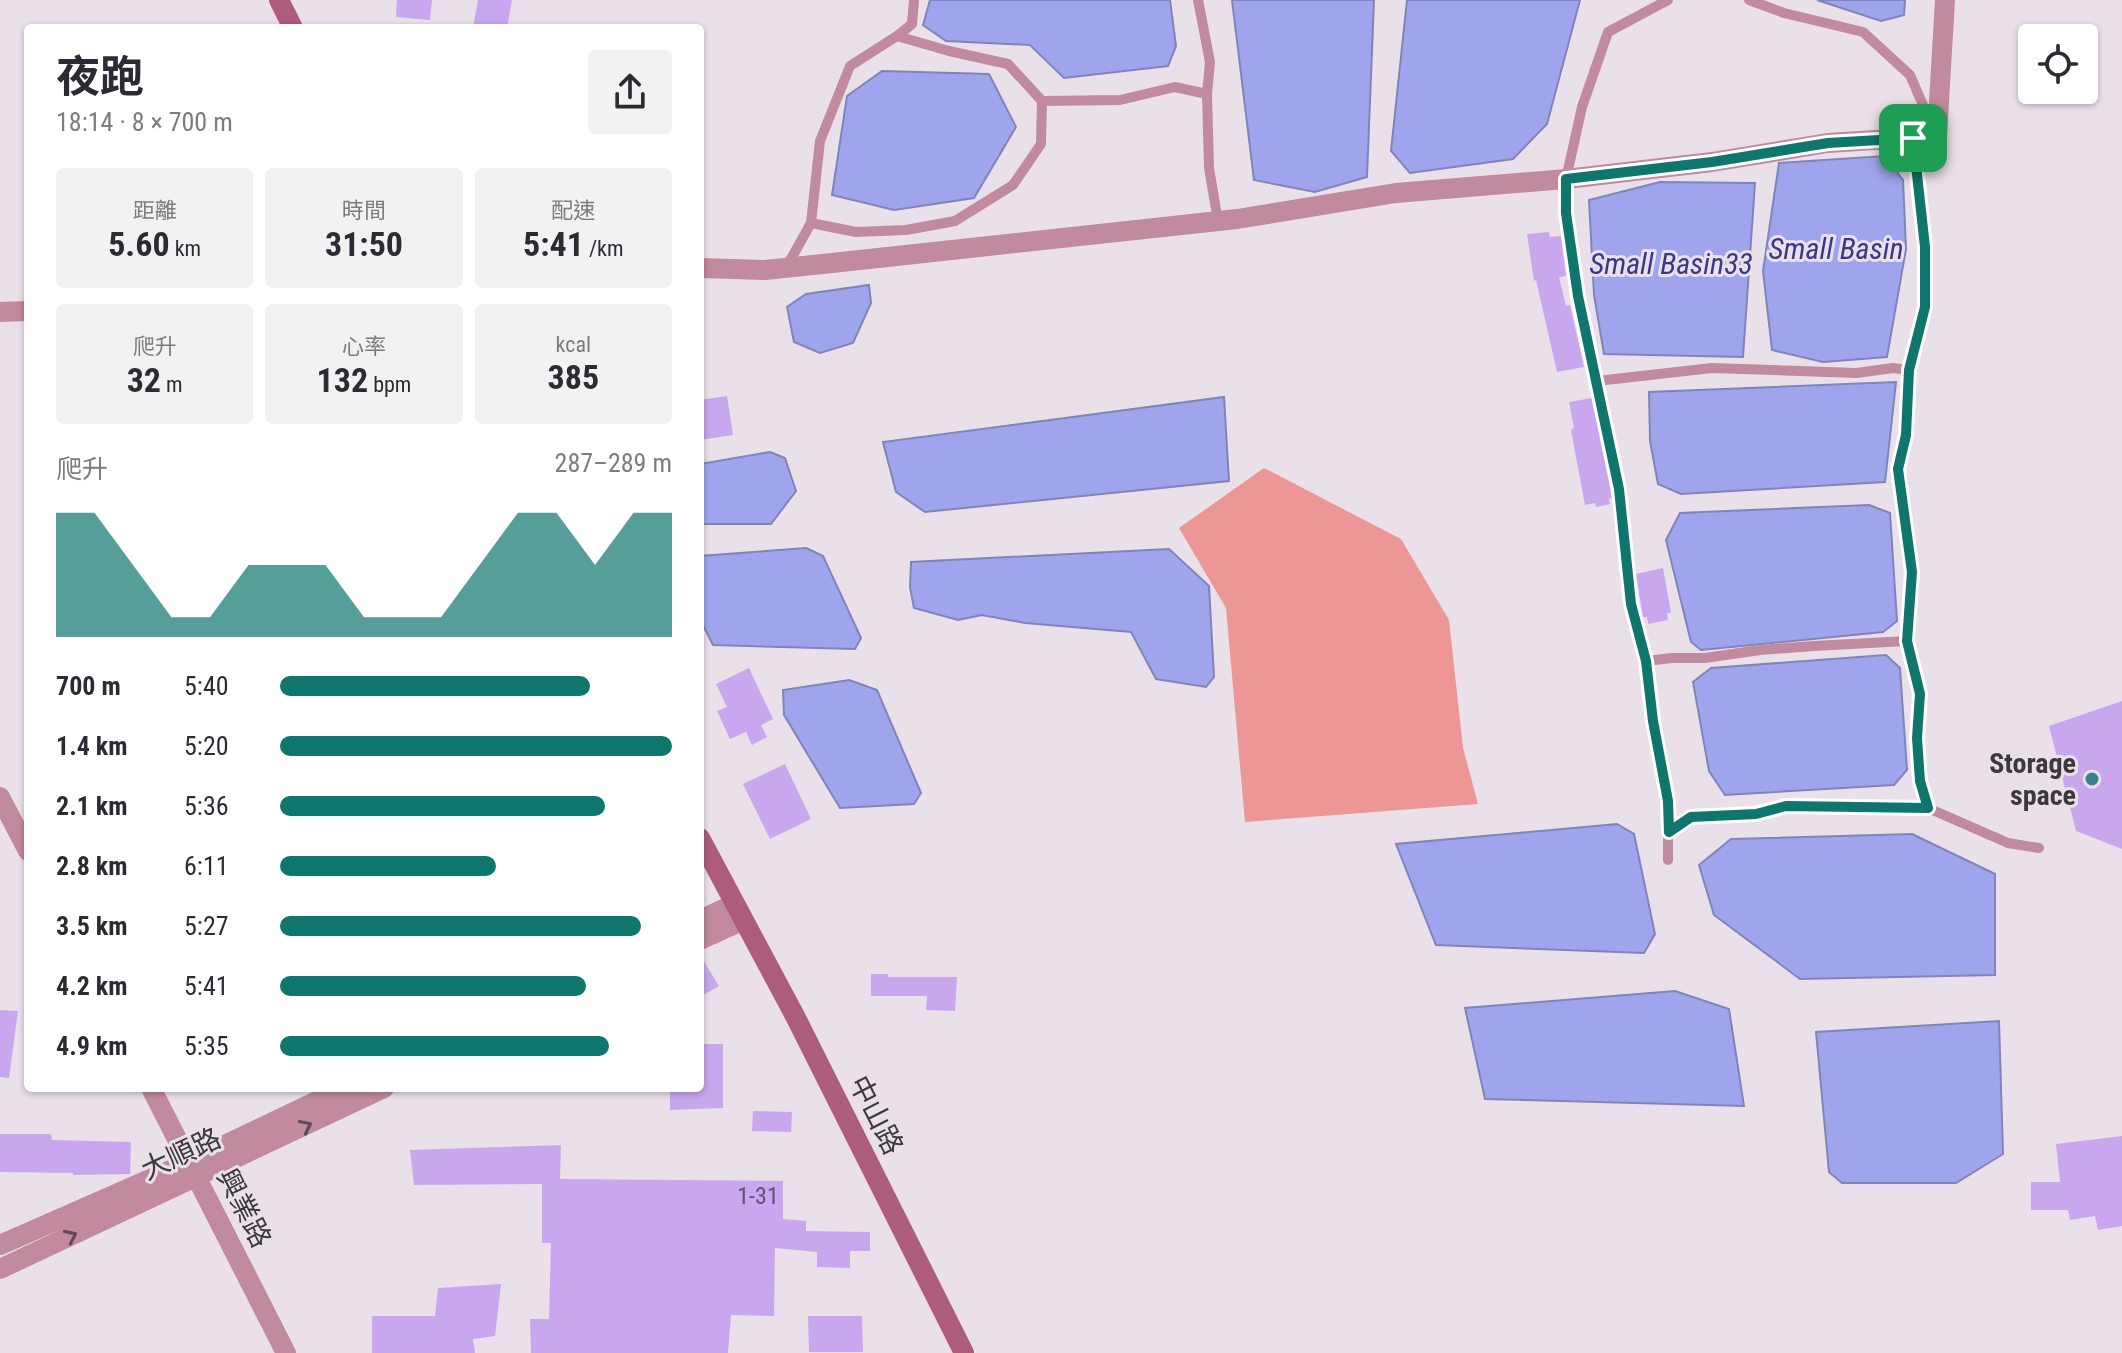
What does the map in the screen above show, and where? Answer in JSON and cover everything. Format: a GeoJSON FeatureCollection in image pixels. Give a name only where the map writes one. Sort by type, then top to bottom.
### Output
{"type":"FeatureCollection","features":[{"type":"Feature","properties":{"kind":"main road"},"geometry":{"type":"LineString","coordinates":[[279,0],[291,24]]}},
{"type":"Feature","properties":{"kind":"main road","name":"中山路"},"geometry":{"type":"LineString","coordinates":[[704,846],[795,1016],[964,1353]]}},
{"type":"Feature","properties":{"kind":"street"},"geometry":{"type":"LineString","coordinates":[[704,268],[787,268],[1218,221],[1396,193],[1566,179],[1712,162],[1828,143],[1937,136],[1945,0]]}},
{"type":"Feature","properties":{"kind":"street"},"geometry":{"type":"LineString","coordinates":[[0,312],[24,311]]}},
{"type":"Feature","properties":{"kind":"street"},"geometry":{"type":"LineString","coordinates":[[0,797],[24,843]]}},
{"type":"Feature","properties":{"kind":"street"},"geometry":{"type":"LineString","coordinates":[[704,919],[738,912]]}},
{"type":"Feature","properties":{"kind":"street"},"geometry":{"type":"LineString","coordinates":[[704,937],[738,912]]}},
{"type":"Feature","properties":{"kind":"street","name":"興業路"},"geometry":{"type":"LineString","coordinates":[[153,1092],[286,1353]]}},
{"type":"Feature","properties":{"kind":"street","name":"大順路"},"geometry":{"type":"LineString","coordinates":[[0,1269],[194,1170],[337,1092]]}},
{"type":"Feature","properties":{"kind":"street","name":"大順路"},"geometry":{"type":"LineString","coordinates":[[0,1245],[194,1170],[375,1092]]}},
{"type":"Feature","properties":{"kind":"lane"},"geometry":{"type":"LineString","coordinates":[[787,268],[811,223],[820,141],[850,66],[912,24],[914,0]]}},
{"type":"Feature","properties":{"kind":"lane"},"geometry":{"type":"LineString","coordinates":[[1198,0],[1210,62],[1207,94],[1209,168],[1218,221]]}},
{"type":"Feature","properties":{"kind":"lane"},"geometry":{"type":"LineString","coordinates":[[1668,0],[1608,32],[1582,107],[1566,179],[1566,213],[1573,267],[1619,489],[1631,604],[1646,661],[1668,801],[1668,860]]}},
{"type":"Feature","properties":{"kind":"lane"},"geometry":{"type":"LineString","coordinates":[[1749,0],[1784,13],[1863,32],[1910,75],[1937,136]]}},
{"type":"Feature","properties":{"kind":"lane"},"geometry":{"type":"LineString","coordinates":[[811,223],[856,232],[906,230],[955,221],[1013,185],[1041,144],[1042,101],[1008,64],[897,36]]}},
{"type":"Feature","properties":{"kind":"lane"},"geometry":{"type":"LineString","coordinates":[[1042,101],[1120,100],[1175,87],[1207,94]]}},
{"type":"Feature","properties":{"kind":"lane"},"geometry":{"type":"LineString","coordinates":[[1913,138],[1925,247],[1925,307],[1909,370],[1906,435],[1898,469],[1912,572],[1907,641],[1920,694],[1917,738],[1920,781],[1928,808]]}},
{"type":"Feature","properties":{"kind":"lane"},"geometry":{"type":"LineString","coordinates":[[1597,381],[1712,368],[1856,373],[1893,368],[1909,370]]}},
{"type":"Feature","properties":{"kind":"lane"},"geometry":{"type":"LineString","coordinates":[[1646,661],[1907,641]]}},
{"type":"Feature","properties":{"kind":"lane"},"geometry":{"type":"LineString","coordinates":[[1669,832],[1691,817],[1756,814],[1786,806],[1928,808],[2008,843],[2039,848]]}},
{"type":"Feature","properties":{"kind":"shaded area"},"geometry":{"type":"Polygon","coordinates":[[[1264,468],[1401,539],[1449,620],[1463,748],[1478,804],[1245,822],[1226,608],[1179,528],[1264,468]]]}},
{"type":"Feature","properties":{"kind":"water"},"geometry":{"type":"Polygon","coordinates":[[[930,0],[1170,0],[1176,46],[1168,66],[1064,78],[1030,45],[946,41],[923,25],[930,0]]]}},
{"type":"Feature","properties":{"kind":"water"},"geometry":{"type":"Polygon","coordinates":[[[1232,0],[1374,0],[1367,177],[1315,192],[1254,180],[1232,0]]]}},
{"type":"Feature","properties":{"kind":"water"},"geometry":{"type":"Polygon","coordinates":[[[1407,0],[1580,0],[1547,124],[1513,159],[1410,173],[1391,151],[1407,0]]]}},
{"type":"Feature","properties":{"kind":"water"},"geometry":{"type":"Polygon","coordinates":[[[1817,0],[1905,0],[1904,15],[1881,21],[1817,0]]]}},
{"type":"Feature","properties":{"kind":"water"},"geometry":{"type":"Polygon","coordinates":[[[882,71],[989,74],[1016,127],[974,198],[894,210],[832,195],[847,96],[882,71]]]}},
{"type":"Feature","properties":{"kind":"water","name":"Small Basin"},"geometry":{"type":"Polygon","coordinates":[[[1885,156],[1903,180],[1906,249],[1887,357],[1823,362],[1772,350],[1763,271],[1779,163],[1885,156]]]}},
{"type":"Feature","properties":{"kind":"water","name":"Small Basin33"},"geometry":{"type":"Polygon","coordinates":[[[1660,182],[1755,183],[1743,357],[1604,354],[1594,295],[1589,200],[1660,182]]]}},
{"type":"Feature","properties":{"kind":"water"},"geometry":{"type":"Polygon","coordinates":[[[869,285],[871,303],[853,343],[820,353],[794,342],[787,307],[806,294],[869,285]]]}},
{"type":"Feature","properties":{"kind":"water"},"geometry":{"type":"Polygon","coordinates":[[[1896,382],[1885,482],[1681,494],[1658,484],[1650,441],[1649,392],[1896,382]]]}},
{"type":"Feature","properties":{"kind":"water"},"geometry":{"type":"Polygon","coordinates":[[[1224,397],[1229,481],[925,512],[896,492],[883,442],[1224,397]]]}},
{"type":"Feature","properties":{"kind":"water"},"geometry":{"type":"Polygon","coordinates":[[[770,452],[785,458],[796,491],[771,524],[704,524],[704,463],[770,452]]]}},
{"type":"Feature","properties":{"kind":"water"},"geometry":{"type":"Polygon","coordinates":[[[1869,505],[1890,513],[1897,621],[1883,632],[1701,650],[1691,642],[1666,540],[1680,513],[1869,505]]]}},
{"type":"Feature","properties":{"kind":"water"},"geometry":{"type":"Polygon","coordinates":[[[806,548],[823,556],[861,638],[855,649],[713,645],[704,627],[704,556],[806,548]]]}},
{"type":"Feature","properties":{"kind":"water"},"geometry":{"type":"Polygon","coordinates":[[[1169,549],[1209,586],[1214,677],[1206,687],[1156,679],[1131,632],[1025,623],[982,615],[958,620],[914,608],[910,587],[911,562],[1169,549]]]}},
{"type":"Feature","properties":{"kind":"water"},"geometry":{"type":"Polygon","coordinates":[[[1886,655],[1900,668],[1907,770],[1894,785],[1725,795],[1709,771],[1693,682],[1711,668],[1886,655]]]}},
{"type":"Feature","properties":{"kind":"water"},"geometry":{"type":"Polygon","coordinates":[[[849,680],[877,690],[921,793],[914,804],[840,808],[784,715],[783,690],[849,680]]]}},
{"type":"Feature","properties":{"kind":"water"},"geometry":{"type":"Polygon","coordinates":[[[1617,824],[1634,834],[1655,934],[1644,953],[1436,945],[1396,844],[1617,824]]]}},
{"type":"Feature","properties":{"kind":"water"},"geometry":{"type":"Polygon","coordinates":[[[1912,834],[1995,874],[1995,975],[1800,979],[1714,915],[1699,865],[1731,839],[1912,834]]]}},
{"type":"Feature","properties":{"kind":"water"},"geometry":{"type":"Polygon","coordinates":[[[1675,991],[1729,1009],[1744,1106],[1485,1099],[1465,1008],[1675,991]]]}},
{"type":"Feature","properties":{"kind":"water"},"geometry":{"type":"Polygon","coordinates":[[[1999,1021],[2003,1154],[1956,1183],[1842,1183],[1829,1172],[1816,1032],[1999,1021]]]}},
{"type":"Feature","properties":{"kind":"building"},"geometry":{"type":"Polygon","coordinates":[[[397,0],[432,0],[430,20],[396,17],[397,0]]]}},
{"type":"Feature","properties":{"kind":"building"},"geometry":{"type":"Polygon","coordinates":[[[478,0],[512,0],[508,24],[474,24],[478,0]]]}},
{"type":"Feature","properties":{"kind":"building"},"geometry":{"type":"Polygon","coordinates":[[[1549,232],[1550,237],[1561,236],[1566,276],[1559,277],[1566,306],[1570,305],[1584,367],[1557,372],[1534,281],[1527,234],[1549,232]]]}},
{"type":"Feature","properties":{"kind":"building"},"geometry":{"type":"Polygon","coordinates":[[[727,396],[733,435],[704,439],[704,399],[727,396]]]}},
{"type":"Feature","properties":{"kind":"building"},"geometry":{"type":"Polygon","coordinates":[[[1592,398],[1612,498],[1609,499],[1610,504],[1596,507],[1595,503],[1585,505],[1569,402],[1592,398]]]}},
{"type":"Feature","properties":{"kind":"building"},"geometry":{"type":"Polygon","coordinates":[[[1663,568],[1671,613],[1667,613],[1668,620],[1648,624],[1647,617],[1643,617],[1636,574],[1663,568]]]}},
{"type":"Feature","properties":{"kind":"building"},"geometry":{"type":"Polygon","coordinates":[[[749,668],[773,719],[761,725],[767,737],[752,745],[746,732],[730,739],[717,711],[727,707],[716,684],[749,668]]]}},
{"type":"Feature","properties":{"kind":"building","name":"Storage space"},"geometry":{"type":"Polygon","coordinates":[[[2122,701],[2122,849],[2076,831],[2049,726],[2122,701]]]}},
{"type":"Feature","properties":{"kind":"building"},"geometry":{"type":"Polygon","coordinates":[[[785,764],[811,819],[770,839],[743,784],[785,764]]]}},
{"type":"Feature","properties":{"kind":"building"},"geometry":{"type":"Polygon","coordinates":[[[704,962],[719,986],[704,995],[704,962]]]}},
{"type":"Feature","properties":{"kind":"building"},"geometry":{"type":"Polygon","coordinates":[[[871,974],[888,974],[888,977],[957,977],[955,1011],[926,1010],[927,996],[871,996],[871,974]]]}},
{"type":"Feature","properties":{"kind":"building"},"geometry":{"type":"Polygon","coordinates":[[[0,1010],[18,1011],[9,1078],[0,1077],[0,1010]]]}},
{"type":"Feature","properties":{"kind":"building"},"geometry":{"type":"Polygon","coordinates":[[[704,1044],[723,1044],[723,1108],[670,1110],[670,1092],[704,1092],[704,1044]]]}},
{"type":"Feature","properties":{"kind":"building"},"geometry":{"type":"Polygon","coordinates":[[[753,1111],[792,1112],[791,1132],[752,1131],[753,1111]]]}},
{"type":"Feature","properties":{"kind":"building"},"geometry":{"type":"Polygon","coordinates":[[[0,1134],[51,1134],[52,1140],[131,1142],[130,1174],[0,1172],[0,1134]]]}},
{"type":"Feature","properties":{"kind":"building"},"geometry":{"type":"Polygon","coordinates":[[[2122,1136],[2122,1226],[2098,1230],[2095,1216],[2070,1220],[2068,1210],[2031,1210],[2031,1182],[2060,1182],[2056,1144],[2122,1136]]]}},
{"type":"Feature","properties":{"kind":"building"},"geometry":{"type":"Polygon","coordinates":[[[561,1145],[560,1179],[783,1181],[783,1219],[806,1221],[806,1231],[870,1232],[870,1251],[850,1251],[850,1268],[817,1267],[817,1252],[775,1248],[774,1316],[731,1315],[728,1353],[531,1353],[530,1319],[549,1319],[551,1243],[542,1243],[542,1184],[414,1185],[410,1150],[561,1145]]]}},
{"type":"Feature","properties":{"kind":"building"},"geometry":{"type":"Polygon","coordinates":[[[501,1284],[495,1336],[473,1339],[475,1353],[372,1353],[372,1316],[435,1316],[438,1288],[501,1284]]]}},
{"type":"Feature","properties":{"kind":"building"},"geometry":{"type":"Polygon","coordinates":[[[808,1316],[862,1316],[863,1352],[809,1352],[808,1316]]]}},
{"type":"Feature","properties":{"kind":"place","name":"Storage space"},"geometry":{"type":"Point","coordinates":[2092,779]}},
{"type":"Feature","properties":{"kind":"route"},"geometry":{"type":"LineString","coordinates":[[1913,138],[1925,247],[1925,307],[1909,370],[1906,435],[1898,469],[1912,572],[1907,641],[1920,694],[1917,738],[1920,781],[1928,808],[1786,806],[1756,814],[1691,817],[1669,832],[1668,801],[1646,661],[1631,604],[1619,489],[1586,338],[1568,234],[1566,179],[1712,162],[1828,143],[1913,138]]}}]}
